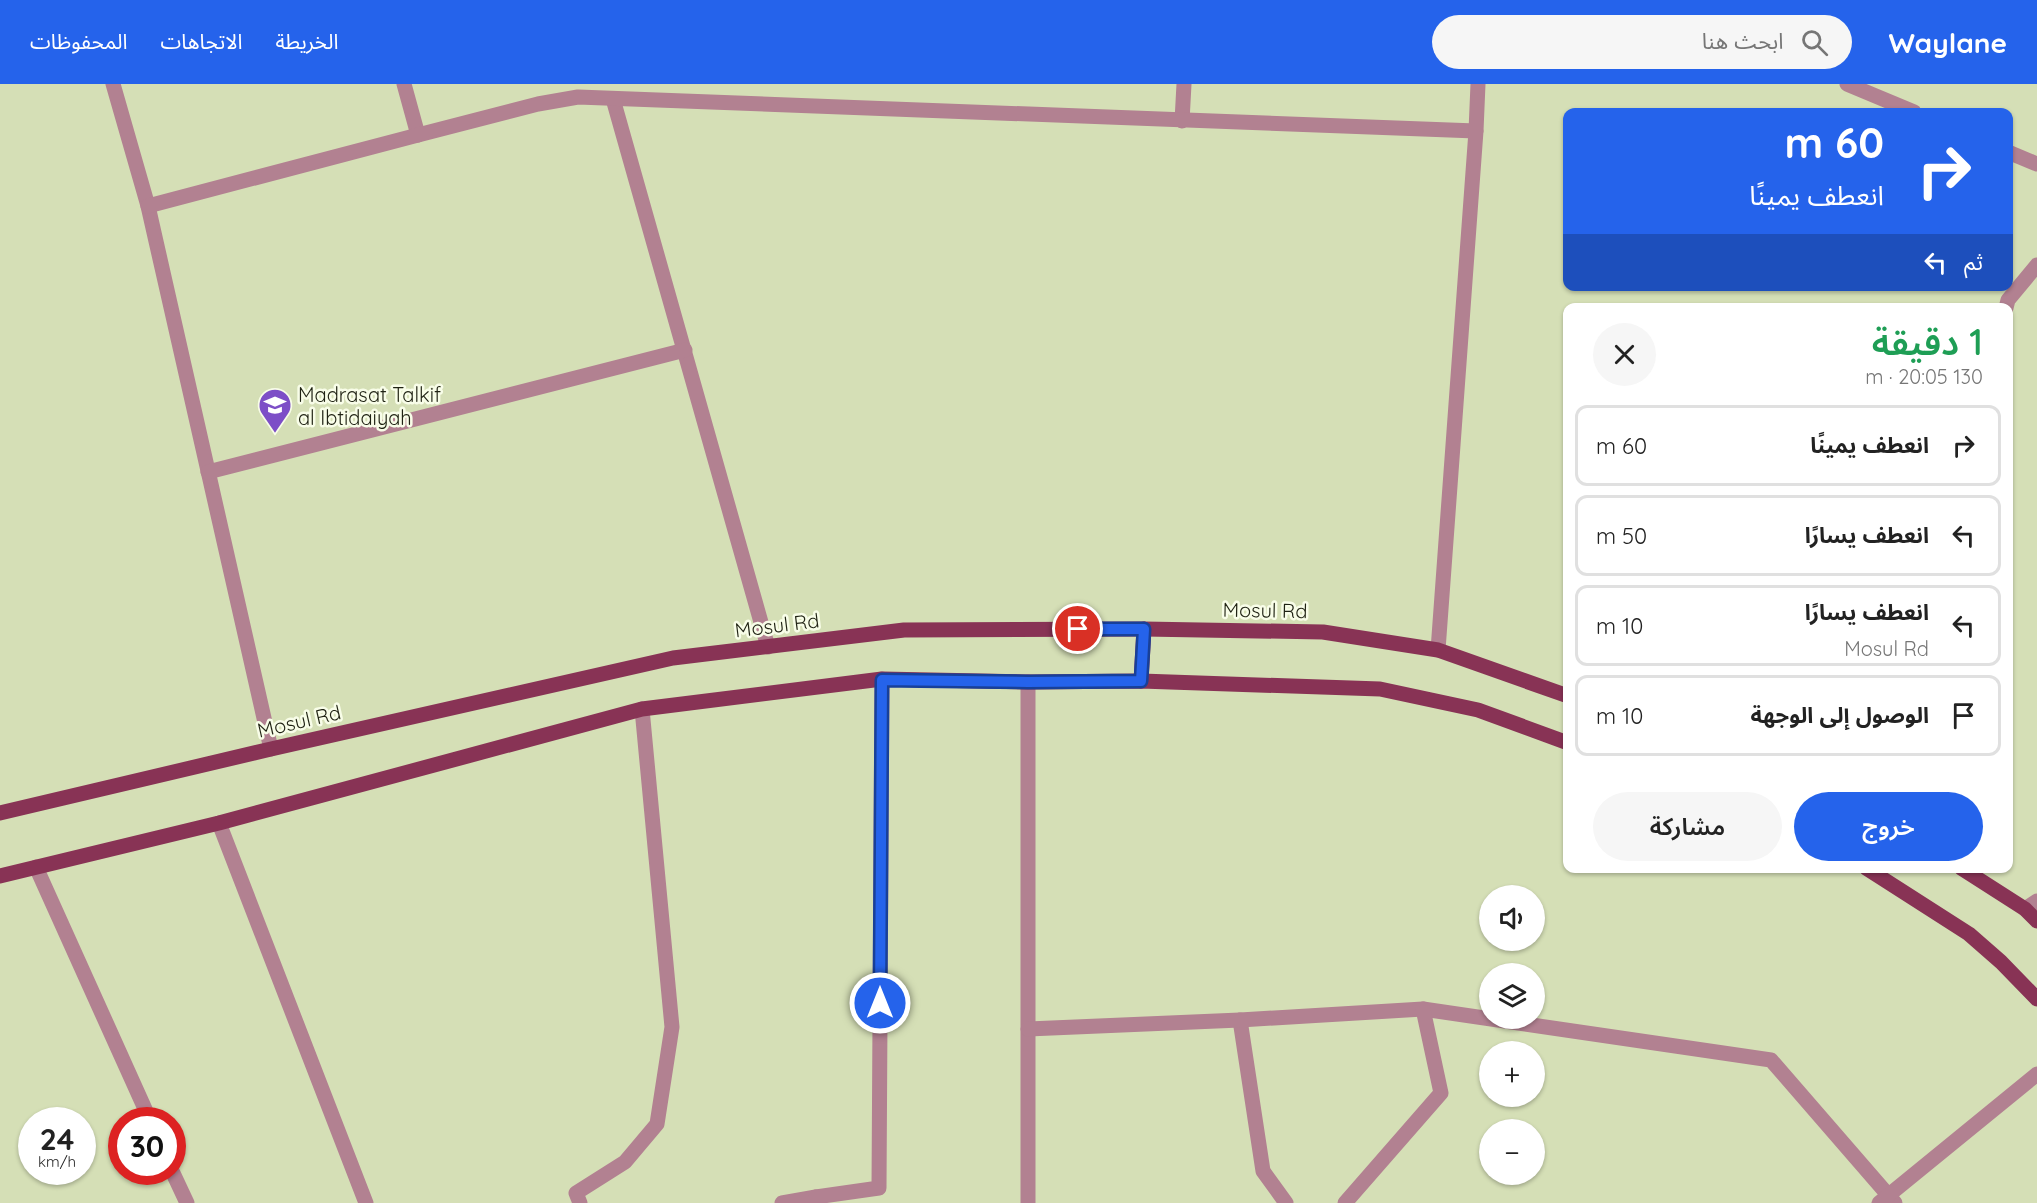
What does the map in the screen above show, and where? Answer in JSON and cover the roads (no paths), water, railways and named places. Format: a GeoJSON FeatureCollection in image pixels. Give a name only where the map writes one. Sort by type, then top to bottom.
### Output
{"type":"FeatureCollection","features":[{"type":"Feature","properties":{"kind":"main road","name":"Mosul Rd"},"geometry":{"type":"LineString","coordinates":[[1,809],[673,658],[904,630],[1144,629],[1323,632],[1438,650],[1563,694]]}},
{"type":"Feature","properties":{"kind":"main road"},"geometry":{"type":"LineString","coordinates":[[1141,681],[1144,629]]}},
{"type":"Feature","properties":{"kind":"main road"},"geometry":{"type":"LineString","coordinates":[[0,876],[219,823],[642,709],[882,680],[1141,681],[1380,690],[1478,710],[1563,741]]}},
{"type":"Feature","properties":{"kind":"main road"},"geometry":{"type":"LineString","coordinates":[[1874,873],[1969,934],[2001,962],[2037,999]]}},
{"type":"Feature","properties":{"kind":"main road"},"geometry":{"type":"LineString","coordinates":[[1970,873],[2031,905],[2037,921]]}},
{"type":"Feature","properties":{"kind":"street"},"geometry":{"type":"LineString","coordinates":[[113,84],[148,206],[271,749]]}},
{"type":"Feature","properties":{"kind":"street"},"geometry":{"type":"LineString","coordinates":[[404,84],[418,135]]}},
{"type":"Feature","properties":{"kind":"street"},"geometry":{"type":"LineString","coordinates":[[1182,121],[1184,84]]}},
{"type":"Feature","properties":{"kind":"street"},"geometry":{"type":"LineString","coordinates":[[1438,650],[1478,84]]}},
{"type":"Feature","properties":{"kind":"street"},"geometry":{"type":"LineString","coordinates":[[1847,84],[1904,108]]}},
{"type":"Feature","properties":{"kind":"street"},"geometry":{"type":"LineString","coordinates":[[148,206],[418,135],[578,97],[1476,131]]}},
{"type":"Feature","properties":{"kind":"street"},"geometry":{"type":"LineString","coordinates":[[613,99],[768,647]]}},
{"type":"Feature","properties":{"kind":"street"},"geometry":{"type":"LineString","coordinates":[[2013,154],[2037,164]]}},
{"type":"Feature","properties":{"kind":"street"},"geometry":{"type":"LineString","coordinates":[[2007,303],[2037,265]]}},
{"type":"Feature","properties":{"kind":"street"},"geometry":{"type":"LineString","coordinates":[[208,472],[684,350]]}},
{"type":"Feature","properties":{"kind":"street"},"geometry":{"type":"LineString","coordinates":[[782,1203],[816,1200],[879,1188],[882,680]]}},
{"type":"Feature","properties":{"kind":"street"},"geometry":{"type":"LineString","coordinates":[[1028,682],[1028,1203]]}},
{"type":"Feature","properties":{"kind":"street"},"geometry":{"type":"LineString","coordinates":[[580,1203],[576,1193],[625,1162],[657,1124],[672,1027],[642,709]]}},
{"type":"Feature","properties":{"kind":"street"},"geometry":{"type":"LineString","coordinates":[[219,823],[366,1203]]}},
{"type":"Feature","properties":{"kind":"street"},"geometry":{"type":"LineString","coordinates":[[36,867],[144,1107]]}},
{"type":"Feature","properties":{"kind":"street"},"geometry":{"type":"LineString","coordinates":[[1028,1029],[1423,1010],[1771,1060],[1887,1200],[2037,1074]]}},
{"type":"Feature","properties":{"kind":"street"},"geometry":{"type":"LineString","coordinates":[[1346,1203],[1441,1093],[1423,1010]]}},
{"type":"Feature","properties":{"kind":"street"},"geometry":{"type":"LineString","coordinates":[[1240,1020],[1263,1171],[1286,1203]]}},
{"type":"Feature","properties":{"kind":"street"},"geometry":{"type":"LineString","coordinates":[[179,1185],[187,1203]]}},
{"type":"Feature","properties":{"kind":"place","name":"Madrasat Talkif al Ibtidaiyah"},"geometry":{"type":"Point","coordinates":[275,434]}}]}
